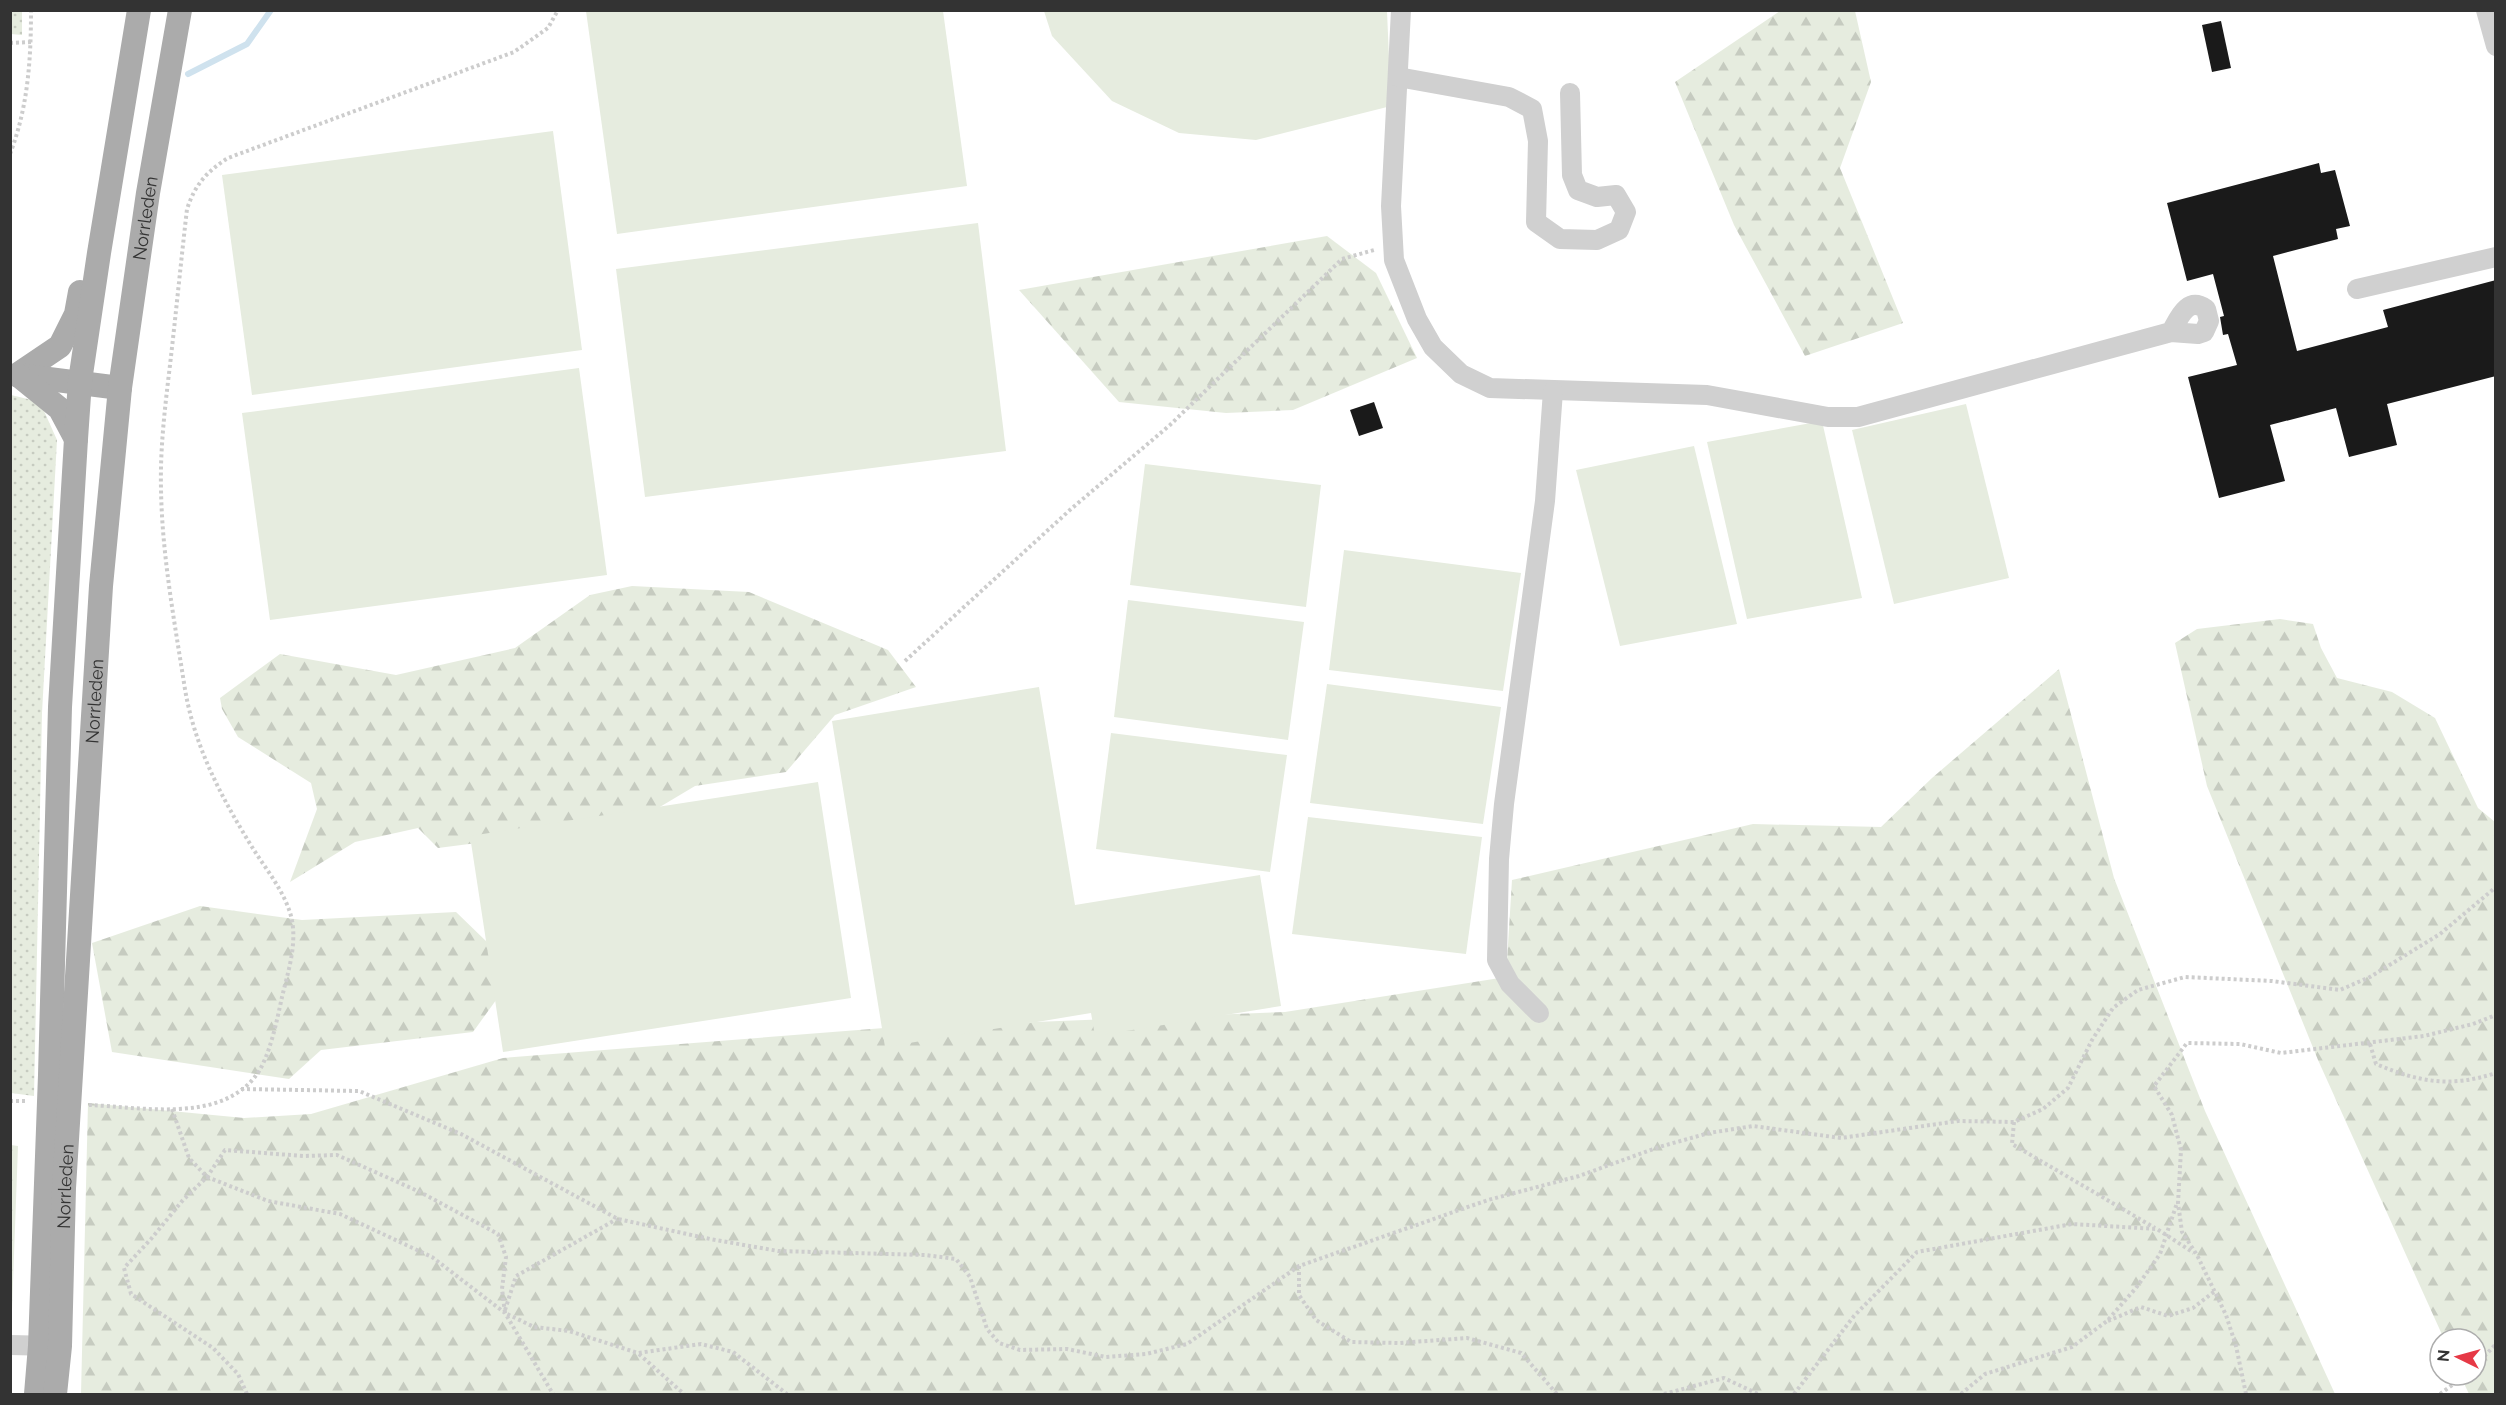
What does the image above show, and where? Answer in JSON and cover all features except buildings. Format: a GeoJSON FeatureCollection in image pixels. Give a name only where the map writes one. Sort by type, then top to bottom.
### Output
{"type":"FeatureCollection","features":[{"type":"Feature","properties":{"kind":"main road","name":"Norrleden"},"geometry":{"type":"LineString","coordinates":[[55,1395],[50,1346],[60,707],[76,439],[80,381],[139,10]]}},
{"type":"Feature","properties":{"kind":"main road","name":"Norrleden"},"geometry":{"type":"LineString","coordinates":[[36,1395],[50,1346],[64,1188],[100,586],[120,388],[147,194],[180,10]]}},
{"type":"Feature","properties":{"kind":"main road"},"geometry":{"type":"LineString","coordinates":[[14,374],[60,346],[76,314],[84,273],[99,253]]}},
{"type":"Feature","properties":{"kind":"main road"},"geometry":{"type":"LineString","coordinates":[[14,374],[120,388]]}},
{"type":"Feature","properties":{"kind":"main road"},"geometry":{"type":"LineString","coordinates":[[14,374],[60,409],[76,439]]}},
{"type":"Feature","properties":{"kind":"street"},"geometry":{"type":"LineString","coordinates":[[1401,10],[1391,206],[1394,260],[1417,319],[1434,347],[1461,374],[1490,388],[1657,392],[1707,396],[1828,417],[1858,417],[2171,332]]}},
{"type":"Feature","properties":{"kind":"street"},"geometry":{"type":"LineString","coordinates":[[2486,10],[2496,46]]}},
{"type":"Feature","properties":{"kind":"street"},"geometry":{"type":"LineString","coordinates":[[1398,77],[1509,97],[1532,109],[1538,141],[1536,222],[1560,239],[1597,240],[1619,230],[1626,212],[1616,195],[1598,197],[1578,190],[1572,175],[1570,93]]}},
{"type":"Feature","properties":{"kind":"street"},"geometry":{"type":"LineString","coordinates":[[2357,289],[2496,257]]}},
{"type":"Feature","properties":{"kind":"street"},"geometry":{"type":"LineString","coordinates":[[1539,1013],[1510,984],[1497,960],[1498,913],[1504,804],[1545,501],[1553,391]]}},
{"type":"Feature","properties":{"kind":"street"},"geometry":{"type":"LineString","coordinates":[[10,1345],[50,1346]]}},
{"type":"Feature","properties":{"kind":"path"},"geometry":{"type":"LineString","coordinates":[[10,154],[25,107],[31,42],[31,10]]}},
{"type":"Feature","properties":{"kind":"path"},"geometry":{"type":"LineString","coordinates":[[89,1105],[196,1108],[221,1101],[241,1089],[254,1078],[265,1059],[282,999],[293,944],[294,926],[287,904],[222,799],[207,768],[194,731],[168,576],[161,490],[163,430],[187,209],[197,184],[205,174],[228,158],[514,52],[548,28],[558,10]]}},
{"type":"Feature","properties":{"kind":"path"},"geometry":{"type":"LineString","coordinates":[[10,43],[31,42]]}},
{"type":"Feature","properties":{"kind":"path"},"geometry":{"type":"LineString","coordinates":[[905,661],[1071,509],[1170,425],[1342,259],[1392,244]]}},
{"type":"Feature","properties":{"kind":"path"},"geometry":{"type":"LineString","coordinates":[[241,1089],[359,1091],[461,1134],[618,1219],[778,1251],[926,1255],[956,1259],[970,1277],[987,1329],[999,1343],[1020,1350],[1067,1349],[1106,1357],[1146,1354],[1187,1344],[1299,1266],[1488,1200],[1579,1176],[1659,1147],[1709,1133],[1754,1126],[1841,1138],[1958,1121],[2014,1122],[2043,1109],[2068,1088],[2092,1040],[2113,1008],[2138,990],[2185,977],[2272,981],[2340,990],[2370,977],[2440,934],[2496,887]]}},
{"type":"Feature","properties":{"kind":"path"},"geometry":{"type":"LineString","coordinates":[[2246,1395],[2236,1346],[2215,1291],[2198,1255],[2182,1232],[2178,1203],[2181,1149],[2172,1115],[2154,1086],[2187,1043],[2240,1044],[2281,1053],[2424,1036],[2473,1024],[2496,1015]]}},
{"type":"Feature","properties":{"kind":"path"},"geometry":{"type":"LineString","coordinates":[[2370,1044],[2376,1064],[2410,1078],[2454,1082],[2496,1073]]}},
{"type":"Feature","properties":{"kind":"path"},"geometry":{"type":"LineString","coordinates":[[10,1101],[36,1102]]}},
{"type":"Feature","properties":{"kind":"path"},"geometry":{"type":"LineString","coordinates":[[171,1109],[189,1158],[207,1177],[268,1201],[340,1214],[432,1257],[504,1313],[534,1327],[569,1332],[638,1353],[701,1344],[733,1352],[787,1395]]}},
{"type":"Feature","properties":{"kind":"path"},"geometry":{"type":"LineString","coordinates":[[2014,1122],[2012,1144],[2198,1255]]}},
{"type":"Feature","properties":{"kind":"path"},"geometry":{"type":"LineString","coordinates":[[247,1395],[238,1374],[213,1348],[131,1294],[124,1268],[183,1200],[207,1177],[225,1150],[303,1156],[337,1155],[420,1192],[498,1234],[506,1257],[502,1289],[504,1313],[553,1395]]}},
{"type":"Feature","properties":{"kind":"path"},"geometry":{"type":"LineString","coordinates":[[2107,1322],[2136,1288],[2160,1254],[2178,1203]]}},
{"type":"Feature","properties":{"kind":"path"},"geometry":{"type":"LineString","coordinates":[[504,1313],[516,1276],[618,1219]]}},
{"type":"Feature","properties":{"kind":"path"},"geometry":{"type":"LineString","coordinates":[[1794,1395],[1854,1316],[1917,1252],[2072,1224],[2157,1229]]}},
{"type":"Feature","properties":{"kind":"path"},"geometry":{"type":"LineString","coordinates":[[1299,1266],[1299,1295],[1316,1320],[1351,1342],[1399,1343],[1467,1338],[1521,1353],[1557,1395]]}},
{"type":"Feature","properties":{"kind":"path"},"geometry":{"type":"LineString","coordinates":[[1961,1395],[1985,1374],[2072,1347],[2107,1322],[2141,1307],[2168,1316],[2193,1308],[2215,1291]]}},
{"type":"Feature","properties":{"kind":"path"},"geometry":{"type":"LineString","coordinates":[[638,1353],[684,1395]]}},
{"type":"Feature","properties":{"kind":"path"},"geometry":{"type":"LineString","coordinates":[[1664,1395],[1724,1378],[1758,1395]]}},
{"type":"Feature","properties":{"kind":"green space"},"geometry":{"type":"Polygon","coordinates":[[[10,11],[22,11],[22,35],[11,34],[10,11]]]}},
{"type":"Feature","properties":{"kind":"green space"},"geometry":{"type":"Polygon","coordinates":[[[586,11],[943,11],[967,186],[617,234],[586,11]]]}},
{"type":"Feature","properties":{"kind":"green space"},"geometry":{"type":"Polygon","coordinates":[[[1044,11],[1387,11],[1391,106],[1256,140],[1179,133],[1112,101],[1052,36],[1044,11]]]}},
{"type":"Feature","properties":{"kind":"green space"},"geometry":{"type":"Polygon","coordinates":[[[1780,11],[1855,11],[1871,82],[1840,168],[1903,323],[1805,356],[1734,225],[1675,82],[1780,11]]]}},
{"type":"Feature","properties":{"kind":"green space"},"geometry":{"type":"Polygon","coordinates":[[[553,131],[582,350],[252,395],[222,175],[553,131]]]}},
{"type":"Feature","properties":{"kind":"green space"},"geometry":{"type":"Polygon","coordinates":[[[978,223],[1006,451],[645,497],[616,269],[978,223]]]}},
{"type":"Feature","properties":{"kind":"green space"},"geometry":{"type":"Polygon","coordinates":[[[1327,236],[1376,273],[1417,358],[1293,410],[1226,413],[1119,402],[1019,290],[1327,236]]]}},
{"type":"Feature","properties":{"kind":"green space"},"geometry":{"type":"Polygon","coordinates":[[[579,368],[607,575],[270,620],[242,413],[579,368]]]}},
{"type":"Feature","properties":{"kind":"green space"},"geometry":{"type":"Polygon","coordinates":[[[11,395],[40,402],[57,440],[42,713],[34,1096],[11,1093],[11,395]]]}},
{"type":"Feature","properties":{"kind":"green space"},"geometry":{"type":"Polygon","coordinates":[[[1966,404],[2009,578],[1894,604],[1852,430],[1966,404]]]}},
{"type":"Feature","properties":{"kind":"green space"},"geometry":{"type":"Polygon","coordinates":[[[1822,421],[1862,598],[1747,619],[1707,442],[1822,421]]]}},
{"type":"Feature","properties":{"kind":"green space"},"geometry":{"type":"Polygon","coordinates":[[[1694,446],[1737,624],[1620,646],[1576,470],[1694,446]]]}},
{"type":"Feature","properties":{"kind":"green space"},"geometry":{"type":"Polygon","coordinates":[[[1145,464],[1321,485],[1306,607],[1130,585],[1145,464]]]}},
{"type":"Feature","properties":{"kind":"green space"},"geometry":{"type":"Polygon","coordinates":[[[1344,550],[1521,573],[1503,691],[1329,670],[1344,550]]]}},
{"type":"Feature","properties":{"kind":"green space"},"geometry":{"type":"Polygon","coordinates":[[[632,586],[749,592],[888,650],[916,687],[835,715],[786,772],[695,786],[633,823],[438,848],[418,828],[355,842],[290,882],[317,809],[311,783],[238,737],[222,709],[220,698],[280,654],[396,675],[515,648],[590,595],[632,586]]]}},
{"type":"Feature","properties":{"kind":"green space"},"geometry":{"type":"Polygon","coordinates":[[[1128,600],[1304,622],[1288,740],[1114,717],[1128,600]]]}},
{"type":"Feature","properties":{"kind":"green space"},"geometry":{"type":"Polygon","coordinates":[[[2280,619],[2313,624],[2321,648],[2337,678],[2392,692],[2435,718],[2478,808],[2495,822],[2495,1394],[2469,1394],[2466,1387],[2488,1387],[2488,1327],[2439,1327],[2318,1060],[2207,786],[2175,643],[2197,629],[2280,619]]]}},
{"type":"Feature","properties":{"kind":"green space"},"geometry":{"type":"Polygon","coordinates":[[[2059,669],[2114,878],[2205,1111],[2335,1394],[81,1394],[88,1103],[244,1118],[311,1114],[503,1058],[884,1028],[1285,1012],[1506,977],[1512,880],[1753,824],[1881,827],[1932,778],[2059,669]]]}},
{"type":"Feature","properties":{"kind":"green space"},"geometry":{"type":"Polygon","coordinates":[[[1327,684],[1501,707],[1483,824],[1310,803],[1327,684]]]}},
{"type":"Feature","properties":{"kind":"green space"},"geometry":{"type":"Polygon","coordinates":[[[1039,687],[1075,905],[1260,875],[1281,1006],[1095,1036],[1091,1013],[885,1047],[832,721],[1039,687]]]}},
{"type":"Feature","properties":{"kind":"green space"},"geometry":{"type":"Polygon","coordinates":[[[1111,733],[1287,755],[1270,872],[1096,849],[1111,733]]]}},
{"type":"Feature","properties":{"kind":"green space"},"geometry":{"type":"Polygon","coordinates":[[[818,782],[851,998],[503,1052],[470,836],[818,782]]]}},
{"type":"Feature","properties":{"kind":"green space"},"geometry":{"type":"Polygon","coordinates":[[[1308,817],[1482,837],[1466,954],[1292,934],[1308,817]]]}},
{"type":"Feature","properties":{"kind":"green space"},"geometry":{"type":"Polygon","coordinates":[[[200,906],[302,920],[456,912],[517,971],[473,1032],[321,1050],[289,1079],[112,1052],[92,943],[200,906]]]}},
{"type":"Feature","properties":{"kind":"green space"},"geometry":{"type":"Polygon","coordinates":[[[11,1145],[18,1146],[12,1310],[10,1310],[11,1145]]]}},
{"type":"Feature","properties":{"kind":"waterway"},"geometry":{"type":"LineString","coordinates":[[188,74],[247,44],[271,10]]}}]}
